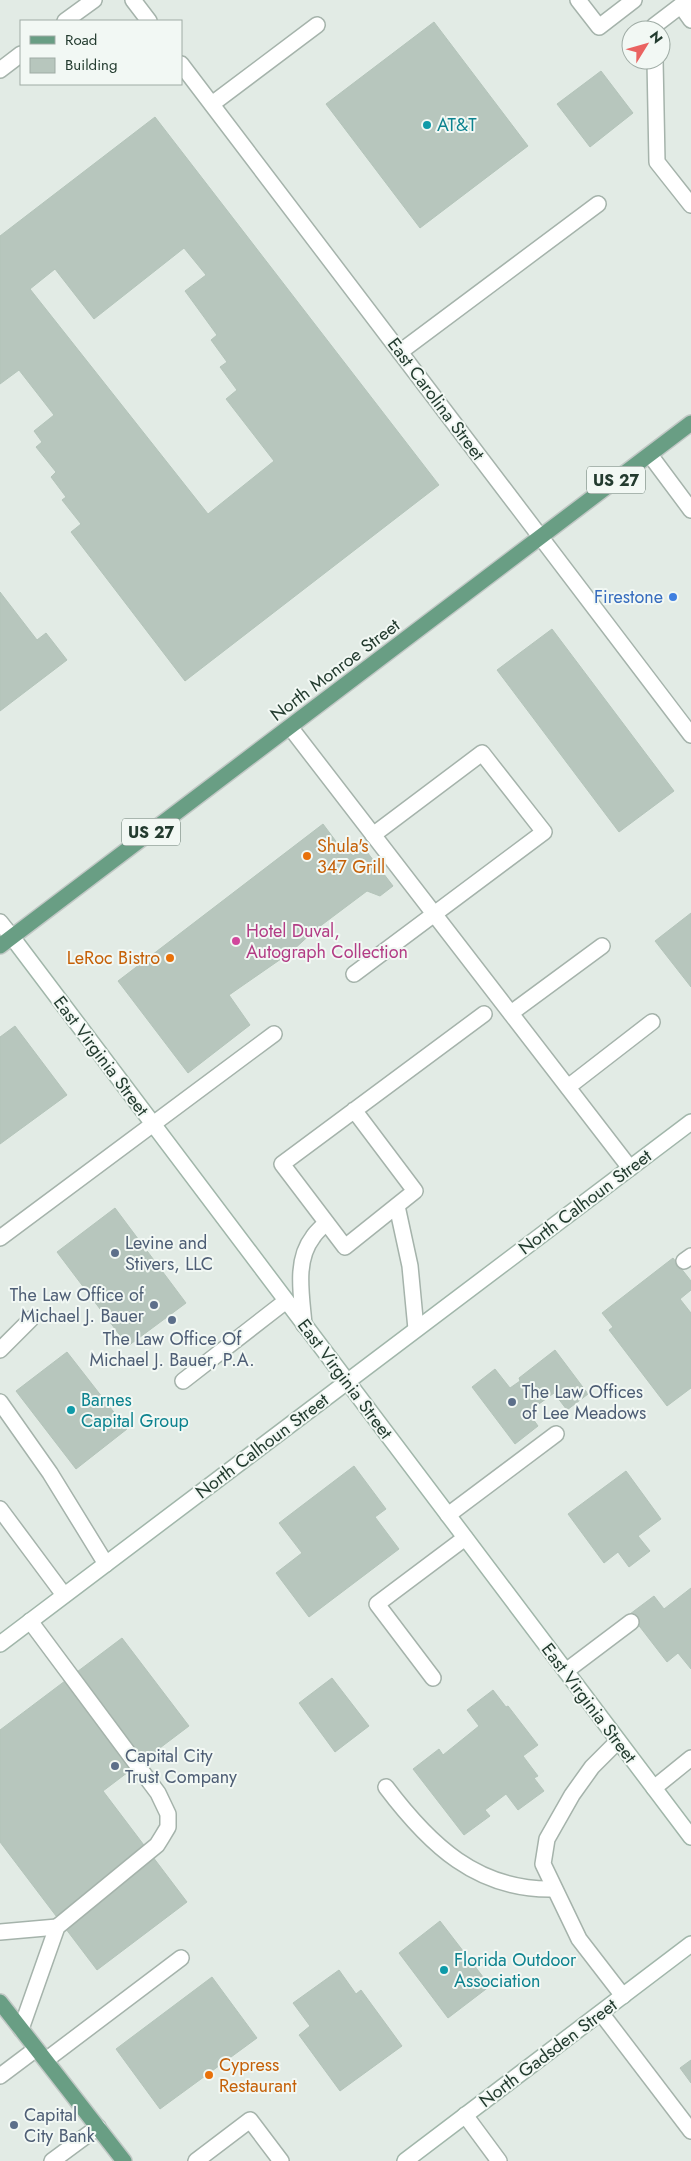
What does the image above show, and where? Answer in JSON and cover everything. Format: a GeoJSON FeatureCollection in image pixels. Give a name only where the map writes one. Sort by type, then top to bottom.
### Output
{"type":"FeatureCollection","features":[{"type":"Feature","properties":{"kind":"main road","name":"North Monroe Street"},"geometry":{"type":"LineString","coordinates":[[6,941],[691,423]]}},
{"type":"Feature","properties":{"kind":"main road"},"geometry":{"type":"LineString","coordinates":[[0,2002],[124,2161]]}},
{"type":"Feature","properties":{"kind":"street"},"geometry":{"type":"LineString","coordinates":[[67,20],[94,0]]}},
{"type":"Feature","properties":{"kind":"street"},"geometry":{"type":"LineString","coordinates":[[133,0],[148,20]]}},
{"type":"Feature","properties":{"kind":"street"},"geometry":{"type":"LineString","coordinates":[[578,0],[599,27],[634,0]]}},
{"type":"Feature","properties":{"kind":"street"},"geometry":{"type":"LineString","coordinates":[[662,20],[684,3],[691,20]]}},
{"type":"Feature","properties":{"kind":"street"},"geometry":{"type":"LineString","coordinates":[[212,104],[317,25]]}},
{"type":"Feature","properties":{"kind":"street"},"geometry":{"type":"LineString","coordinates":[[0,70],[20,55]]}},
{"type":"Feature","properties":{"kind":"street","name":"East Carolina Street"},"geometry":{"type":"LineString","coordinates":[[182,65],[691,735]]}},
{"type":"Feature","properties":{"kind":"street"},"geometry":{"type":"LineString","coordinates":[[655,70],[657,162],[691,205]]}},
{"type":"Feature","properties":{"kind":"street"},"geometry":{"type":"LineString","coordinates":[[400,352],[598,204]]}},
{"type":"Feature","properties":{"kind":"street"},"geometry":{"type":"LineString","coordinates":[[650,455],[691,510]]}},
{"type":"Feature","properties":{"kind":"street"},"geometry":{"type":"LineString","coordinates":[[290,727],[630,1168]]}},
{"type":"Feature","properties":{"kind":"street"},"geometry":{"type":"LineString","coordinates":[[354,974],[544,832],[482,753],[373,835]]}},
{"type":"Feature","properties":{"kind":"street","name":"East Virginia Street"},"geometry":{"type":"LineString","coordinates":[[0,922],[6,941],[153,1124],[691,1837]]}},
{"type":"Feature","properties":{"kind":"street"},"geometry":{"type":"LineString","coordinates":[[511,1013],[602,946]]}},
{"type":"Feature","properties":{"kind":"street"},"geometry":{"type":"LineString","coordinates":[[354,1110],[415,1191],[345,1247],[282,1164],[354,1110],[484,1014]]}},
{"type":"Feature","properties":{"kind":"street"},"geometry":{"type":"LineString","coordinates":[[568,1087],[652,1022]]}},
{"type":"Feature","properties":{"kind":"street"},"geometry":{"type":"LineString","coordinates":[[0,1238],[274,1034]]}},
{"type":"Feature","properties":{"kind":"street","name":"North Calhoun Street"},"geometry":{"type":"LineString","coordinates":[[0,1644],[691,1122]]}},
{"type":"Feature","properties":{"kind":"street"},"geometry":{"type":"LineString","coordinates":[[397,1206],[410,1266],[416,1329]]}},
{"type":"Feature","properties":{"kind":"street"},"geometry":{"type":"LineString","coordinates":[[304,1325],[301,1272],[304,1252],[313,1237],[326,1223]]}},
{"type":"Feature","properties":{"kind":"street"},"geometry":{"type":"LineString","coordinates":[[183,1381],[286,1301]]}},
{"type":"Feature","properties":{"kind":"street"},"geometry":{"type":"LineString","coordinates":[[0,1350],[31,1320]]}},
{"type":"Feature","properties":{"kind":"street"},"geometry":{"type":"LineString","coordinates":[[0,1402],[50,1473],[106,1564]]}},
{"type":"Feature","properties":{"kind":"street"},"geometry":{"type":"LineString","coordinates":[[448,1515],[556,1434]]}},
{"type":"Feature","properties":{"kind":"street"},"geometry":{"type":"LineString","coordinates":[[0,1509],[64,1595]]}},
{"type":"Feature","properties":{"kind":"street"},"geometry":{"type":"LineString","coordinates":[[433,1678],[377,1604],[465,1538]]}},
{"type":"Feature","properties":{"kind":"street"},"geometry":{"type":"LineString","coordinates":[[21,2029],[57,1927],[157,1846],[168,1826],[168,1814],[165,1804],[158,1793],[30,1621]]}},
{"type":"Feature","properties":{"kind":"street"},"geometry":{"type":"LineString","coordinates":[[566,1671],[631,1622]]}},
{"type":"Feature","properties":{"kind":"street"},"geometry":{"type":"LineString","coordinates":[[618,1741],[592,1767],[572,1794],[547,1839],[543,1864],[579,1939],[623,1996]]}},
{"type":"Feature","properties":{"kind":"street"},"geometry":{"type":"LineString","coordinates":[[654,1788],[691,1758]]}},
{"type":"Feature","properties":{"kind":"street"},"geometry":{"type":"LineString","coordinates":[[386,1787],[412,1820],[436,1844],[463,1863],[494,1880],[533,1890],[554,1889]]}},
{"type":"Feature","properties":{"kind":"street"},"geometry":{"type":"LineString","coordinates":[[0,1932],[57,1927]]}},
{"type":"Feature","properties":{"kind":"street","name":"North Gadsden Street"},"geometry":{"type":"LineString","coordinates":[[404,2161],[691,1944]]}},
{"type":"Feature","properties":{"kind":"street"},"geometry":{"type":"LineString","coordinates":[[0,2076],[41,2054],[181,1958]]}},
{"type":"Feature","properties":{"kind":"street"},"geometry":{"type":"LineString","coordinates":[[601,2013],[691,2131]]}},
{"type":"Feature","properties":{"kind":"street"},"geometry":{"type":"LineString","coordinates":[[465,2115],[499,2161]]}},
{"type":"Feature","properties":{"kind":"street"},"geometry":{"type":"LineString","coordinates":[[196,2161],[250,2120],[281,2161]]}},
{"type":"Feature","properties":{"kind":"street"},"geometry":{"type":"LineString","coordinates":[[52,2161],[98,2127]]}},
{"type":"Feature","properties":{"kind":"building","name":"AT&T"},"geometry":{"type":"Polygon","coordinates":[[[434,22],[528,146],[420,228],[326,104],[434,22]]]}},
{"type":"Feature","properties":{"kind":"building"},"geometry":{"type":"Polygon","coordinates":[[[601,71],[633,113],[590,147],[557,104],[601,71]]]}},
{"type":"Feature","properties":{"kind":"building"},"geometry":{"type":"Polygon","coordinates":[[[155,117],[439,485],[185,681],[71,532],[81,524],[62,500],[66,497],[51,477],[56,472],[36,447],[42,442],[34,431],[54,415],[19,370],[0,384],[0,236],[155,117]],[[184,248],[94,319],[55,269],[30,289],[208,514],[274,461],[226,399],[237,390],[220,367],[227,362],[211,340],[217,335],[185,291],[206,275],[184,248]]]}},
{"type":"Feature","properties":{"kind":"building"},"geometry":{"type":"Polygon","coordinates":[[[0,592],[37,640],[46,633],[67,660],[0,711],[0,592]]]}},
{"type":"Feature","properties":{"kind":"building"},"geometry":{"type":"Polygon","coordinates":[[[552,629],[674,791],[619,832],[497,670],[552,629]]]}},
{"type":"Feature","properties":{"kind":"building","name":"Hotel Duval, Autograph Collection"},"geometry":{"type":"Polygon","coordinates":[[[323,824],[338,844],[341,841],[353,856],[364,848],[393,886],[380,896],[367,891],[315,930],[291,952],[229,995],[250,1025],[188,1073],[118,981],[323,824]]]}},
{"type":"Feature","properties":{"kind":"building"},"geometry":{"type":"Polygon","coordinates":[[[691,913],[691,987],[655,941],[691,913]]]}},
{"type":"Feature","properties":{"kind":"building"},"geometry":{"type":"Polygon","coordinates":[[[15,1026],[67,1095],[0,1144],[0,1037],[15,1026]]]}},
{"type":"Feature","properties":{"kind":"building"},"geometry":{"type":"Polygon","coordinates":[[[115,1208],[186,1303],[128,1346],[57,1252],[115,1208]]]}},
{"type":"Feature","properties":{"kind":"building"},"geometry":{"type":"Polygon","coordinates":[[[673,1258],[691,1281],[691,1290],[680,1299],[691,1313],[691,1388],[667,1406],[609,1330],[613,1327],[602,1313],[673,1258]]]}},
{"type":"Feature","properties":{"kind":"building","name":"The Law Offices of Lee Meadows"},"geometry":{"type":"Polygon","coordinates":[[[555,1350],[588,1394],[567,1410],[554,1393],[528,1412],[538,1426],[515,1444],[472,1387],[495,1369],[510,1388],[520,1381],[519,1378],[555,1350]]]}},
{"type":"Feature","properties":{"kind":"building","name":"Barnes Capital Group"},"geometry":{"type":"Polygon","coordinates":[[[67,1352],[127,1429],[76,1469],[16,1391],[67,1352]]]}},
{"type":"Feature","properties":{"kind":"building"},"geometry":{"type":"Polygon","coordinates":[[[354,1466],[386,1509],[375,1517],[399,1549],[309,1617],[276,1573],[302,1553],[279,1523],[354,1466]]]}},
{"type":"Feature","properties":{"kind":"building"},"geometry":{"type":"Polygon","coordinates":[[[626,1471],[661,1519],[638,1536],[650,1551],[629,1567],[618,1552],[604,1563],[568,1514],[626,1471]]]}},
{"type":"Feature","properties":{"kind":"building"},"geometry":{"type":"Polygon","coordinates":[[[691,1588],[691,1669],[678,1653],[667,1662],[630,1614],[654,1596],[664,1609],[691,1588]]]}},
{"type":"Feature","properties":{"kind":"building"},"geometry":{"type":"Polygon","coordinates":[[[122,1638],[189,1726],[103,1791],[187,1902],[97,1970],[0,1842],[0,1730],[122,1638]]]}},
{"type":"Feature","properties":{"kind":"building"},"geometry":{"type":"Polygon","coordinates":[[[332,1678],[369,1726],[335,1752],[299,1703],[332,1678]]]}},
{"type":"Feature","properties":{"kind":"building"},"geometry":{"type":"Polygon","coordinates":[[[493,1690],[538,1745],[523,1756],[538,1776],[534,1778],[544,1791],[518,1810],[506,1794],[485,1810],[490,1816],[464,1835],[413,1769],[439,1749],[443,1755],[479,1726],[467,1710],[493,1690]]]}},
{"type":"Feature","properties":{"kind":"building","name":"Florida Outdoor Association"},"geometry":{"type":"Polygon","coordinates":[[[440,1921],[490,1986],[448,2018],[399,1953],[440,1921]]]}},
{"type":"Feature","properties":{"kind":"building"},"geometry":{"type":"Polygon","coordinates":[[[339,1970],[356,1994],[361,1990],[402,2046],[340,2091],[299,2035],[310,2026],[293,2003],[339,1970]]]}},
{"type":"Feature","properties":{"kind":"building"},"geometry":{"type":"Polygon","coordinates":[[[212,1977],[257,2038],[160,2109],[116,2049],[212,1977]]]}},
{"type":"Feature","properties":{"kind":"building"},"geometry":{"type":"Polygon","coordinates":[[[691,2060],[691,2083],[680,2068],[691,2060]]]}},
{"type":"Feature","properties":{"kind":"place","name":"AT&T"},"geometry":{"type":"Point","coordinates":[427,125]}},
{"type":"Feature","properties":{"kind":"place","name":"Firestone"},"geometry":{"type":"Point","coordinates":[673,597]}},
{"type":"Feature","properties":{"kind":"place","name":"Shula's 347 Grill"},"geometry":{"type":"Point","coordinates":[307,856]}},
{"type":"Feature","properties":{"kind":"place","name":"Hotel Duval, Autograph Collection"},"geometry":{"type":"Point","coordinates":[236,941]}},
{"type":"Feature","properties":{"kind":"place","name":"LeRoc Bistro"},"geometry":{"type":"Point","coordinates":[170,958]}},
{"type":"Feature","properties":{"kind":"place","name":"Levine and Stivers, LLC"},"geometry":{"type":"Point","coordinates":[115,1253]}},
{"type":"Feature","properties":{"kind":"place","name":"The Law Office of Michael J. Bauer"},"geometry":{"type":"Point","coordinates":[154,1305]}},
{"type":"Feature","properties":{"kind":"place","name":"The Law Office Of Michael J. Bauer, P.A."},"geometry":{"type":"Point","coordinates":[172,1320]}},
{"type":"Feature","properties":{"kind":"place","name":"The Law Offices of Lee Meadows"},"geometry":{"type":"Point","coordinates":[512,1402]}},
{"type":"Feature","properties":{"kind":"place","name":"Barnes Capital Group"},"geometry":{"type":"Point","coordinates":[71,1410]}},
{"type":"Feature","properties":{"kind":"place","name":"Capital City Trust Company"},"geometry":{"type":"Point","coordinates":[115,1766]}},
{"type":"Feature","properties":{"kind":"place","name":"Florida Outdoor Association"},"geometry":{"type":"Point","coordinates":[444,1970]}},
{"type":"Feature","properties":{"kind":"place","name":"Cypress Restaurant"},"geometry":{"type":"Point","coordinates":[209,2075]}},
{"type":"Feature","properties":{"kind":"place","name":"Capital City Bank"},"geometry":{"type":"Point","coordinates":[14,2125]}}]}
